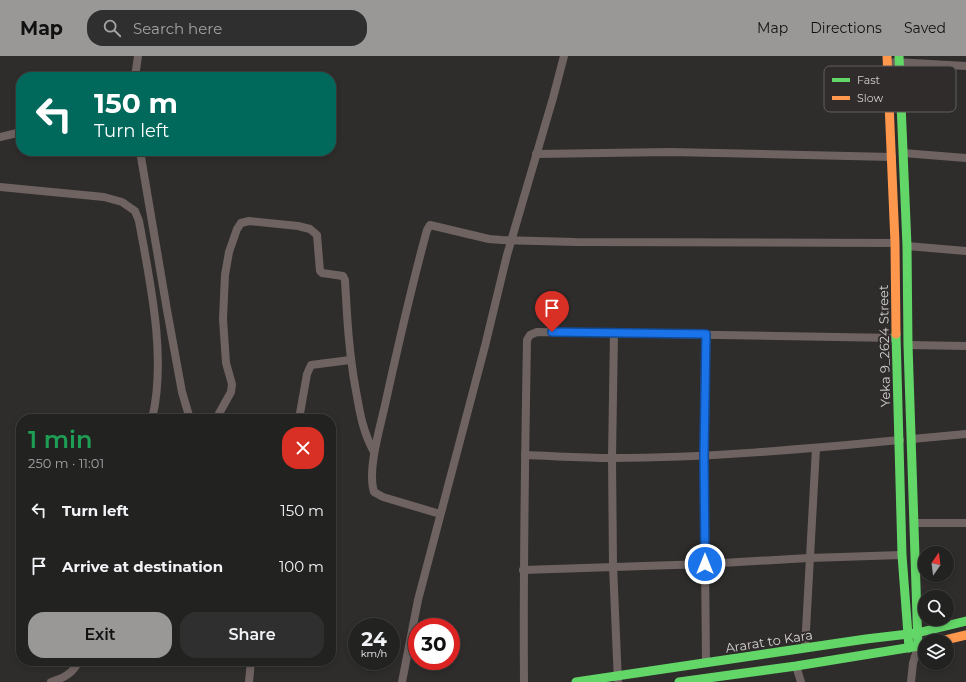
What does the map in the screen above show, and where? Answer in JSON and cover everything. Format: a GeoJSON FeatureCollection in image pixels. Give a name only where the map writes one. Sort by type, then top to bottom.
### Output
{"type":"FeatureCollection","features":[{"type":"Feature","properties":{"kind":"main road","name":"Yeka 9_2624 Street"},"geometry":{"type":"LineString","coordinates":[[890,112],[895,243],[902,555],[908,648]]}},
{"type":"Feature","properties":{"kind":"main road","name":"Yeka 9_2624 Street"},"geometry":{"type":"LineString","coordinates":[[901,112],[907,246],[908,345],[917,633]]}},
{"type":"Feature","properties":{"kind":"main road"},"geometry":{"type":"LineString","coordinates":[[904,592],[916,591]]}},
{"type":"Feature","properties":{"kind":"main road","name":"Ararat to Kara"},"geometry":{"type":"LineString","coordinates":[[576,682],[617,679],[706,663],[917,633],[966,621]]}},
{"type":"Feature","properties":{"kind":"main road"},"geometry":{"type":"LineString","coordinates":[[954,638],[966,635]]}},
{"type":"Feature","properties":{"kind":"main road"},"geometry":{"type":"LineString","coordinates":[[679,682],[796,666],[918,647]]}},
{"type":"Feature","properties":{"kind":"street"},"geometry":{"type":"LineString","coordinates":[[136,72],[138,56]]}},
{"type":"Feature","properties":{"kind":"street"},"geometry":{"type":"LineString","coordinates":[[402,682],[418,600],[485,346],[511,239],[554,98],[564,56]]}},
{"type":"Feature","properties":{"kind":"street"},"geometry":{"type":"LineString","coordinates":[[887,59],[966,66]]}},
{"type":"Feature","properties":{"kind":"street"},"geometry":{"type":"LineString","coordinates":[[0,137],[16,133]]}},
{"type":"Feature","properties":{"kind":"street"},"geometry":{"type":"LineString","coordinates":[[536,154],[670,152],[892,157]]}},
{"type":"Feature","properties":{"kind":"street"},"geometry":{"type":"LineString","coordinates":[[903,153],[966,158]]}},
{"type":"Feature","properties":{"kind":"street"},"geometry":{"type":"LineString","coordinates":[[141,156],[166,310],[182,392],[189,414]]}},
{"type":"Feature","properties":{"kind":"street"},"geometry":{"type":"LineString","coordinates":[[0,187],[104,197],[122,202],[135,211],[139,221],[151,286],[158,357],[158,381],[153,414]]}},
{"type":"Feature","properties":{"kind":"street"},"geometry":{"type":"LineString","coordinates":[[219,414],[231,392],[232,384],[226,364],[223,319],[225,275],[229,252],[236,229],[241,223],[249,221],[298,226],[317,234],[320,271],[322,273],[343,276],[345,280],[350,360],[366,438],[374,452]]}},
{"type":"Feature","properties":{"kind":"street"},"geometry":{"type":"LineString","coordinates":[[440,514],[383,497],[374,492],[371,483],[374,452],[405,314],[428,227],[430,225],[489,239],[575,242],[895,243]]}},
{"type":"Feature","properties":{"kind":"street"},"geometry":{"type":"LineString","coordinates":[[907,246],[966,251]]}},
{"type":"Feature","properties":{"kind":"street"},"geometry":{"type":"LineString","coordinates":[[524,682],[523,570],[525,454],[527,340],[530,335],[537,332],[614,332],[896,338]]}},
{"type":"Feature","properties":{"kind":"street"},"geometry":{"type":"LineString","coordinates":[[614,332],[612,458],[613,566],[617,679]]}},
{"type":"Feature","properties":{"kind":"street"},"geometry":{"type":"LineString","coordinates":[[706,334],[704,456],[706,663]]}},
{"type":"Feature","properties":{"kind":"street"},"geometry":{"type":"LineString","coordinates":[[908,345],[966,346]]}},
{"type":"Feature","properties":{"kind":"street"},"geometry":{"type":"LineString","coordinates":[[300,414],[307,374],[311,365],[350,360]]}},
{"type":"Feature","properties":{"kind":"street"},"geometry":{"type":"LineString","coordinates":[[912,439],[966,434]]}},
{"type":"Feature","properties":{"kind":"street"},"geometry":{"type":"LineString","coordinates":[[525,454],[612,458],[704,456],[900,440]]}},
{"type":"Feature","properties":{"kind":"street"},"geometry":{"type":"LineString","coordinates":[[804,648],[816,448]]}},
{"type":"Feature","properties":{"kind":"street"},"geometry":{"type":"LineString","coordinates":[[914,524],[966,523]]}},
{"type":"Feature","properties":{"kind":"street"},"geometry":{"type":"LineString","coordinates":[[523,570],[705,564],[809,558],[902,555]]}},
{"type":"Feature","properties":{"kind":"street"},"geometry":{"type":"LineString","coordinates":[[908,648],[913,663]]}},
{"type":"Feature","properties":{"kind":"street"},"geometry":{"type":"LineString","coordinates":[[911,682],[913,663],[918,654]]}},
{"type":"Feature","properties":{"kind":"street"},"geometry":{"type":"LineString","coordinates":[[52,682],[63,678],[76,666]]}},
{"type":"Feature","properties":{"kind":"street"},"geometry":{"type":"LineString","coordinates":[[249,682],[251,666]]}},
{"type":"Feature","properties":{"kind":"street"},"geometry":{"type":"LineString","coordinates":[[796,666],[801,682]]}},
{"type":"Feature","properties":{"kind":"traffic: fast"},"geometry":{"type":"LineString","coordinates":[[899,56],[899,66]]}},
{"type":"Feature","properties":{"kind":"traffic: fast"},"geometry":{"type":"LineString","coordinates":[[901,112],[907,246],[908,345],[918,647]]}},
{"type":"Feature","properties":{"kind":"traffic: fast"},"geometry":{"type":"LineString","coordinates":[[896,334],[902,555],[909,648]]}},
{"type":"Feature","properties":{"kind":"traffic: fast"},"geometry":{"type":"LineString","coordinates":[[576,682],[866,639],[917,633],[966,621]]}},
{"type":"Feature","properties":{"kind":"traffic: fast"},"geometry":{"type":"LineString","coordinates":[[679,682],[796,666],[918,646]]}},
{"type":"Feature","properties":{"kind":"traffic: slow"},"geometry":{"type":"LineString","coordinates":[[887,56],[887,66]]}},
{"type":"Feature","properties":{"kind":"traffic: slow"},"geometry":{"type":"LineString","coordinates":[[889,112],[895,243],[896,334]]}},
{"type":"Feature","properties":{"kind":"traffic: slow"},"geometry":{"type":"LineString","coordinates":[[954,638],[966,635]]}},
{"type":"Feature","properties":{"kind":"route"},"geometry":{"type":"LineString","coordinates":[[552,332],[706,334],[704,456],[705,564]]}}]}
